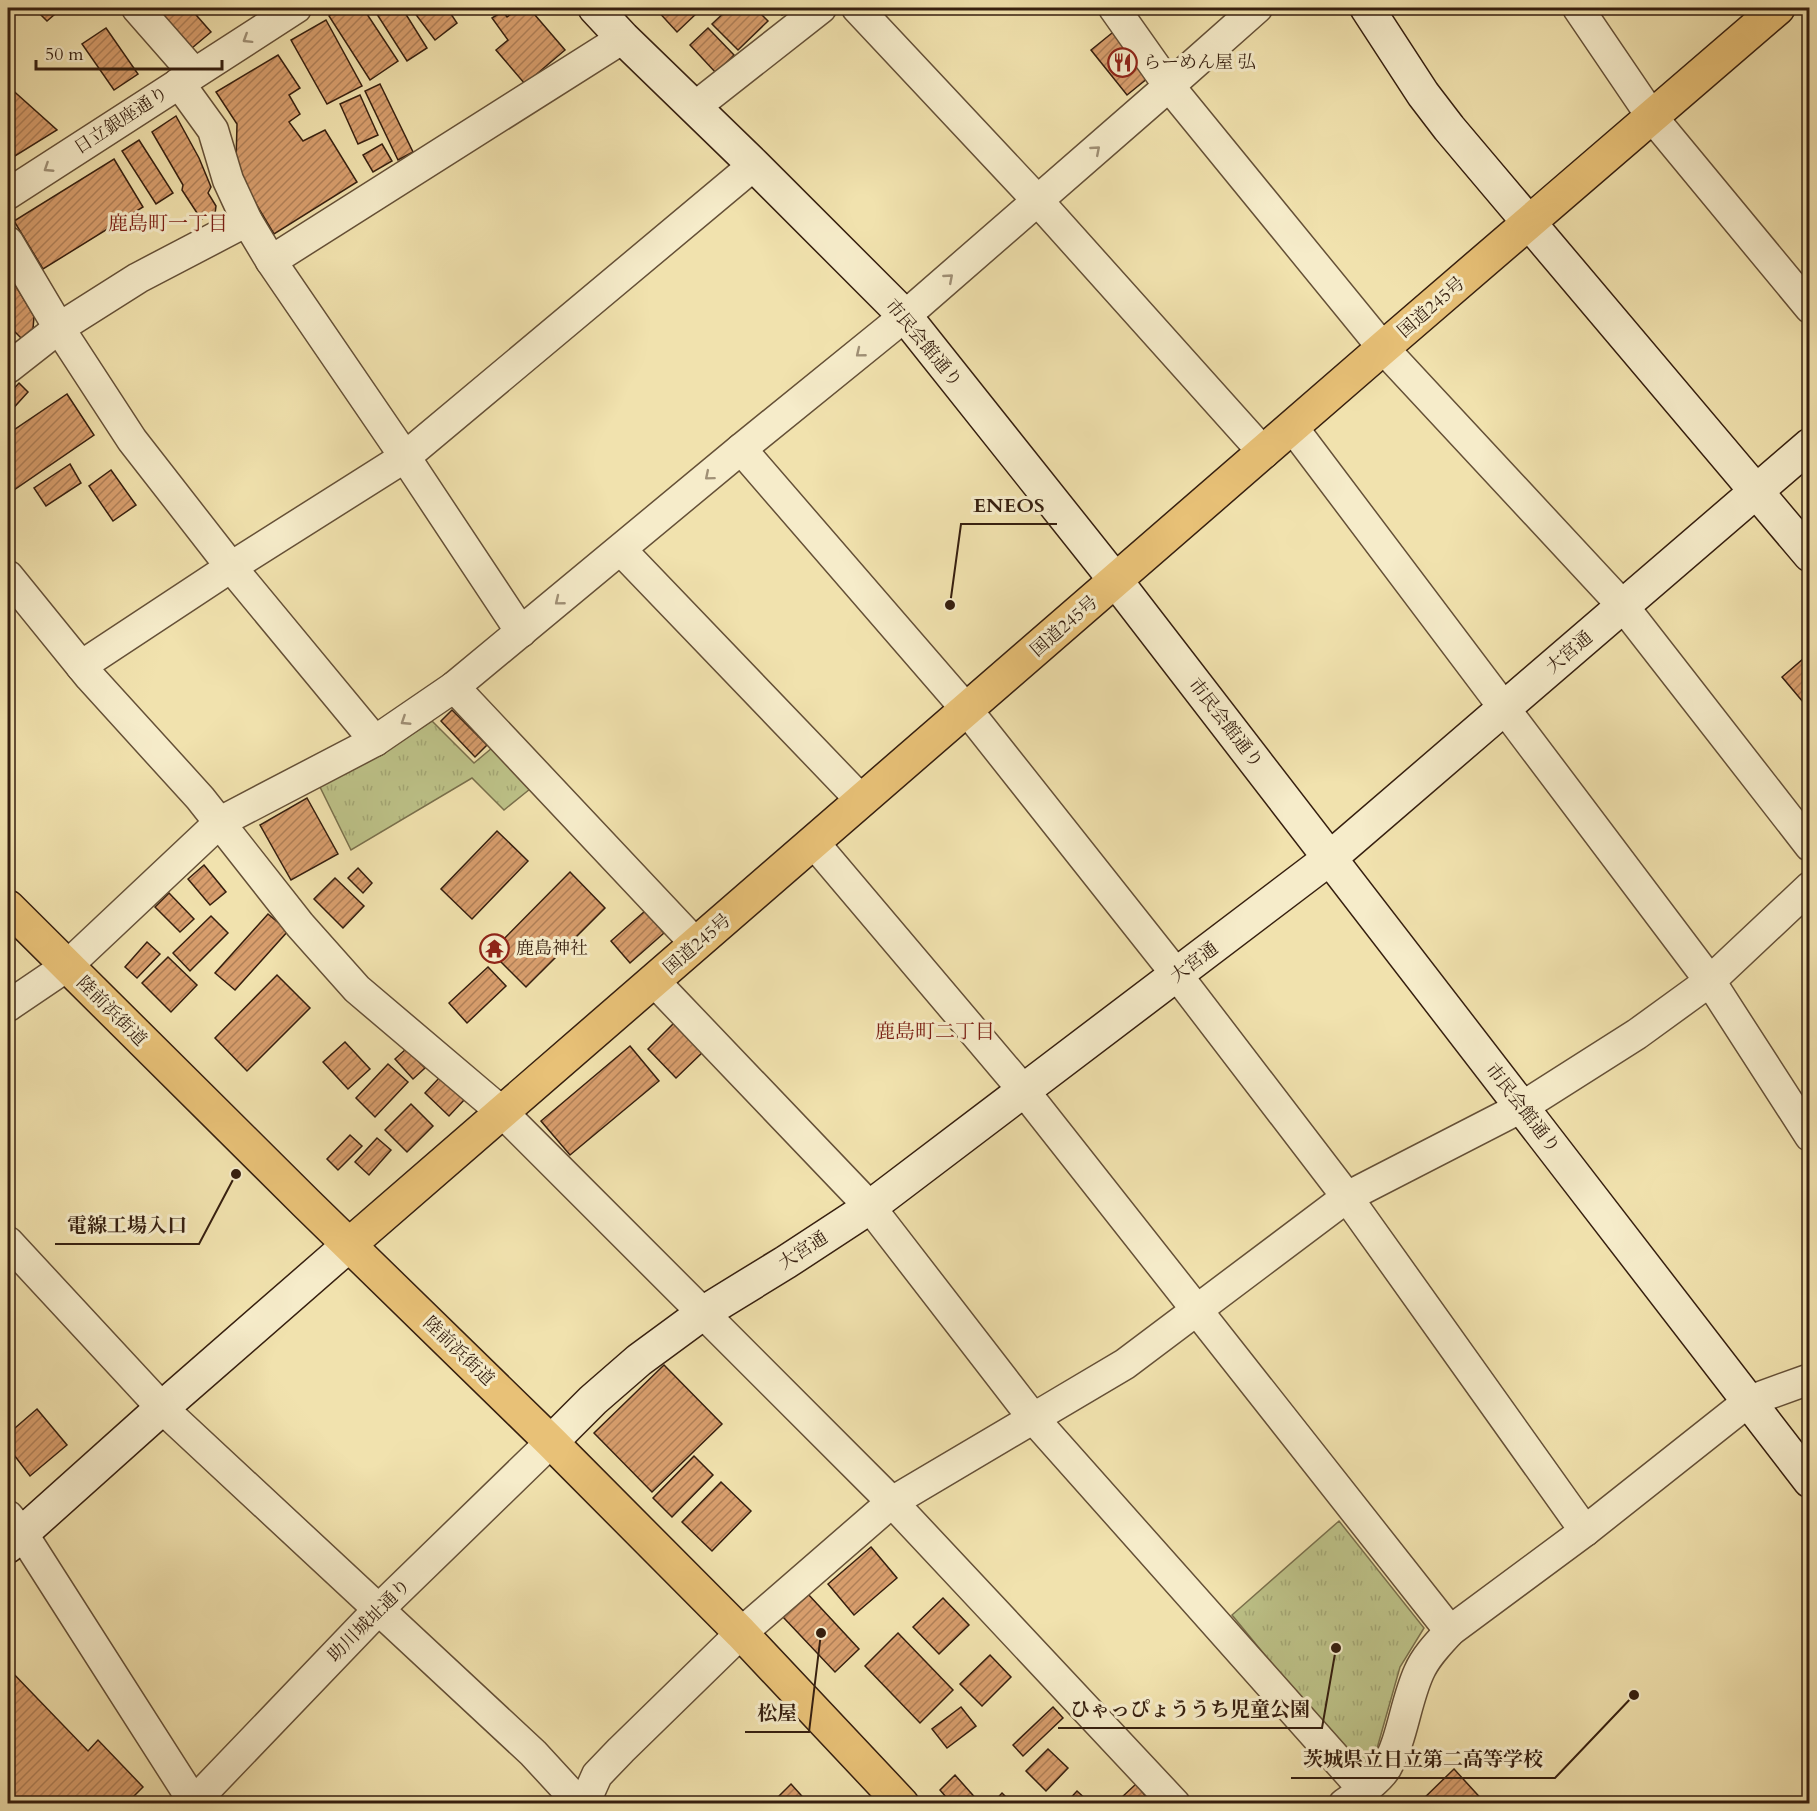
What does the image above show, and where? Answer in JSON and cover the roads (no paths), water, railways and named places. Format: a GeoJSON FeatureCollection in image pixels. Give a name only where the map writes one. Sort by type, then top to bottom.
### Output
{"type":"FeatureCollection","features":[{"type":"Feature","properties":{"kind":"highway","name":"国道245号"},"geometry":{"type":"LineString","coordinates":[[350,1244],[1778,8]]}},
{"type":"Feature","properties":{"kind":"highway","name":"陸前浜街道"},"geometry":{"type":"LineString","coordinates":[[8,907],[551,1442],[741,1633],[902,1803]]}},
{"type":"Feature","properties":{"kind":"street"},"geometry":{"type":"LineString","coordinates":[[137,8],[186,78],[213,130],[228,180],[247,221],[271,261],[521,632]]}},
{"type":"Feature","properties":{"kind":"street","name":"日立銀座通り"},"geometry":{"type":"LineString","coordinates":[[8,194],[296,8]]}},
{"type":"Feature","properties":{"kind":"street","name":"市民会館通り"},"geometry":{"type":"LineString","coordinates":[[595,8],[905,316],[1116,581],[1809,1480]]}},
{"type":"Feature","properties":{"kind":"street"},"geometry":{"type":"LineString","coordinates":[[695,107],[821,8]]}},
{"type":"Feature","properties":{"kind":"street"},"geometry":{"type":"LineString","coordinates":[[857,8],[1038,201],[1264,453]]}},
{"type":"Feature","properties":{"kind":"street"},"geometry":{"type":"LineString","coordinates":[[1114,8],[1169,86],[1383,348],[1623,606],[1809,846]]}},
{"type":"Feature","properties":{"kind":"street"},"geometry":{"type":"LineString","coordinates":[[8,1006],[67,966],[220,822],[375,741],[454,687],[905,316],[1257,8]]}},
{"type":"Feature","properties":{"kind":"street"},"geometry":{"type":"LineString","coordinates":[[1367,8],[1423,94],[1449,128],[1809,555]]}},
{"type":"Feature","properties":{"kind":"street"},"geometry":{"type":"LineString","coordinates":[[1578,8],[1652,117],[1809,308]]}},
{"type":"Feature","properties":{"kind":"street"},"geometry":{"type":"LineString","coordinates":[[271,261],[623,38]]}},
{"type":"Feature","properties":{"kind":"street"},"geometry":{"type":"LineString","coordinates":[[81,666],[231,567],[405,457],[754,165]]}},
{"type":"Feature","properties":{"kind":"street"},"geometry":{"type":"LineString","coordinates":[[8,368],[59,328],[138,278],[247,221]]}},
{"type":"Feature","properties":{"kind":"street"},"geometry":{"type":"LineString","coordinates":[[8,242],[59,328],[132,440],[231,567],[375,741]]}},
{"type":"Feature","properties":{"kind":"street"},"geometry":{"type":"LineString","coordinates":[[1293,428],[1710,981],[1809,1136]]}},
{"type":"Feature","properties":{"kind":"street","name":"大宮通"},"geometry":{"type":"LineString","coordinates":[[551,1442],[593,1400],[639,1360],[703,1312],[786,1262],[870,1207],[1330,858],[1809,445]]}},
{"type":"Feature","properties":{"kind":"street"},"geometry":{"type":"LineString","coordinates":[[741,449],[967,710],[1178,975],[1347,1197],[1585,1531]]}},
{"type":"Feature","properties":{"kind":"street"},"geometry":{"type":"LineString","coordinates":[[621,550],[862,801]]}},
{"type":"Feature","properties":{"kind":"street"},"geometry":{"type":"LineString","coordinates":[[8,576],[81,666],[220,822],[300,925],[357,989],[502,1112],[703,1312],[892,1502],[1175,1803]]}},
{"type":"Feature","properties":{"kind":"street"},"geometry":{"type":"LineString","coordinates":[[454,687],[696,944]]}},
{"type":"Feature","properties":{"kind":"street"},"geometry":{"type":"LineString","coordinates":[[814,843],[1024,1091],[1450,1631]]}},
{"type":"Feature","properties":{"kind":"street"},"geometry":{"type":"LineString","coordinates":[[8,1242],[162,1408],[533,1754],[582,1803],[597,1775],[741,1633],[892,1502],[1125,1364],[1347,1197],[1522,1107],[1672,1011],[1710,981],[1809,887]]}},
{"type":"Feature","properties":{"kind":"street"},"geometry":{"type":"LineString","coordinates":[[654,981],[870,1207],[1033,1418],[1354,1797],[1385,1770],[1397,1744],[1419,1671],[1450,1631],[1585,1531],[1749,1401],[1809,1378]]}},
{"type":"Feature","properties":{"kind":"street"},"geometry":{"type":"LineString","coordinates":[[193,1803],[12,1532],[162,1408],[350,1244]]}},
{"type":"Feature","properties":{"kind":"street","name":"助川城址通り"},"geometry":{"type":"LineString","coordinates":[[193,1803],[378,1610],[551,1442]]}},
{"type":"Feature","properties":{"kind":"place","name":"らーめん屋 弘"},"geometry":{"type":"Point","coordinates":[1122,62]}},
{"type":"Feature","properties":{"kind":"place","name":"ENEOS"},"geometry":{"type":"Point","coordinates":[950,605]}},
{"type":"Feature","properties":{"kind":"place","name":"鹿島神社"},"geometry":{"type":"Point","coordinates":[495,948]}},
{"type":"Feature","properties":{"kind":"place","name":"電線工場入口"},"geometry":{"type":"Point","coordinates":[236,1174]}},
{"type":"Feature","properties":{"kind":"place","name":"松屋"},"geometry":{"type":"Point","coordinates":[821,1633]}},
{"type":"Feature","properties":{"kind":"place","name":"ひゃっぴょううち児童公園"},"geometry":{"type":"Point","coordinates":[1336,1648]}},
{"type":"Feature","properties":{"kind":"place","name":"茨城県立日立第二高等学校"},"geometry":{"type":"Point","coordinates":[1634,1695]}},
{"type":"Feature","properties":{"kind":"district","name":"鹿島町一丁目"},"geometry":{"type":"Point","coordinates":[168,223]}},
{"type":"Feature","properties":{"kind":"district","name":"鹿島町二丁目"},"geometry":{"type":"Point","coordinates":[935,1031]}}]}
